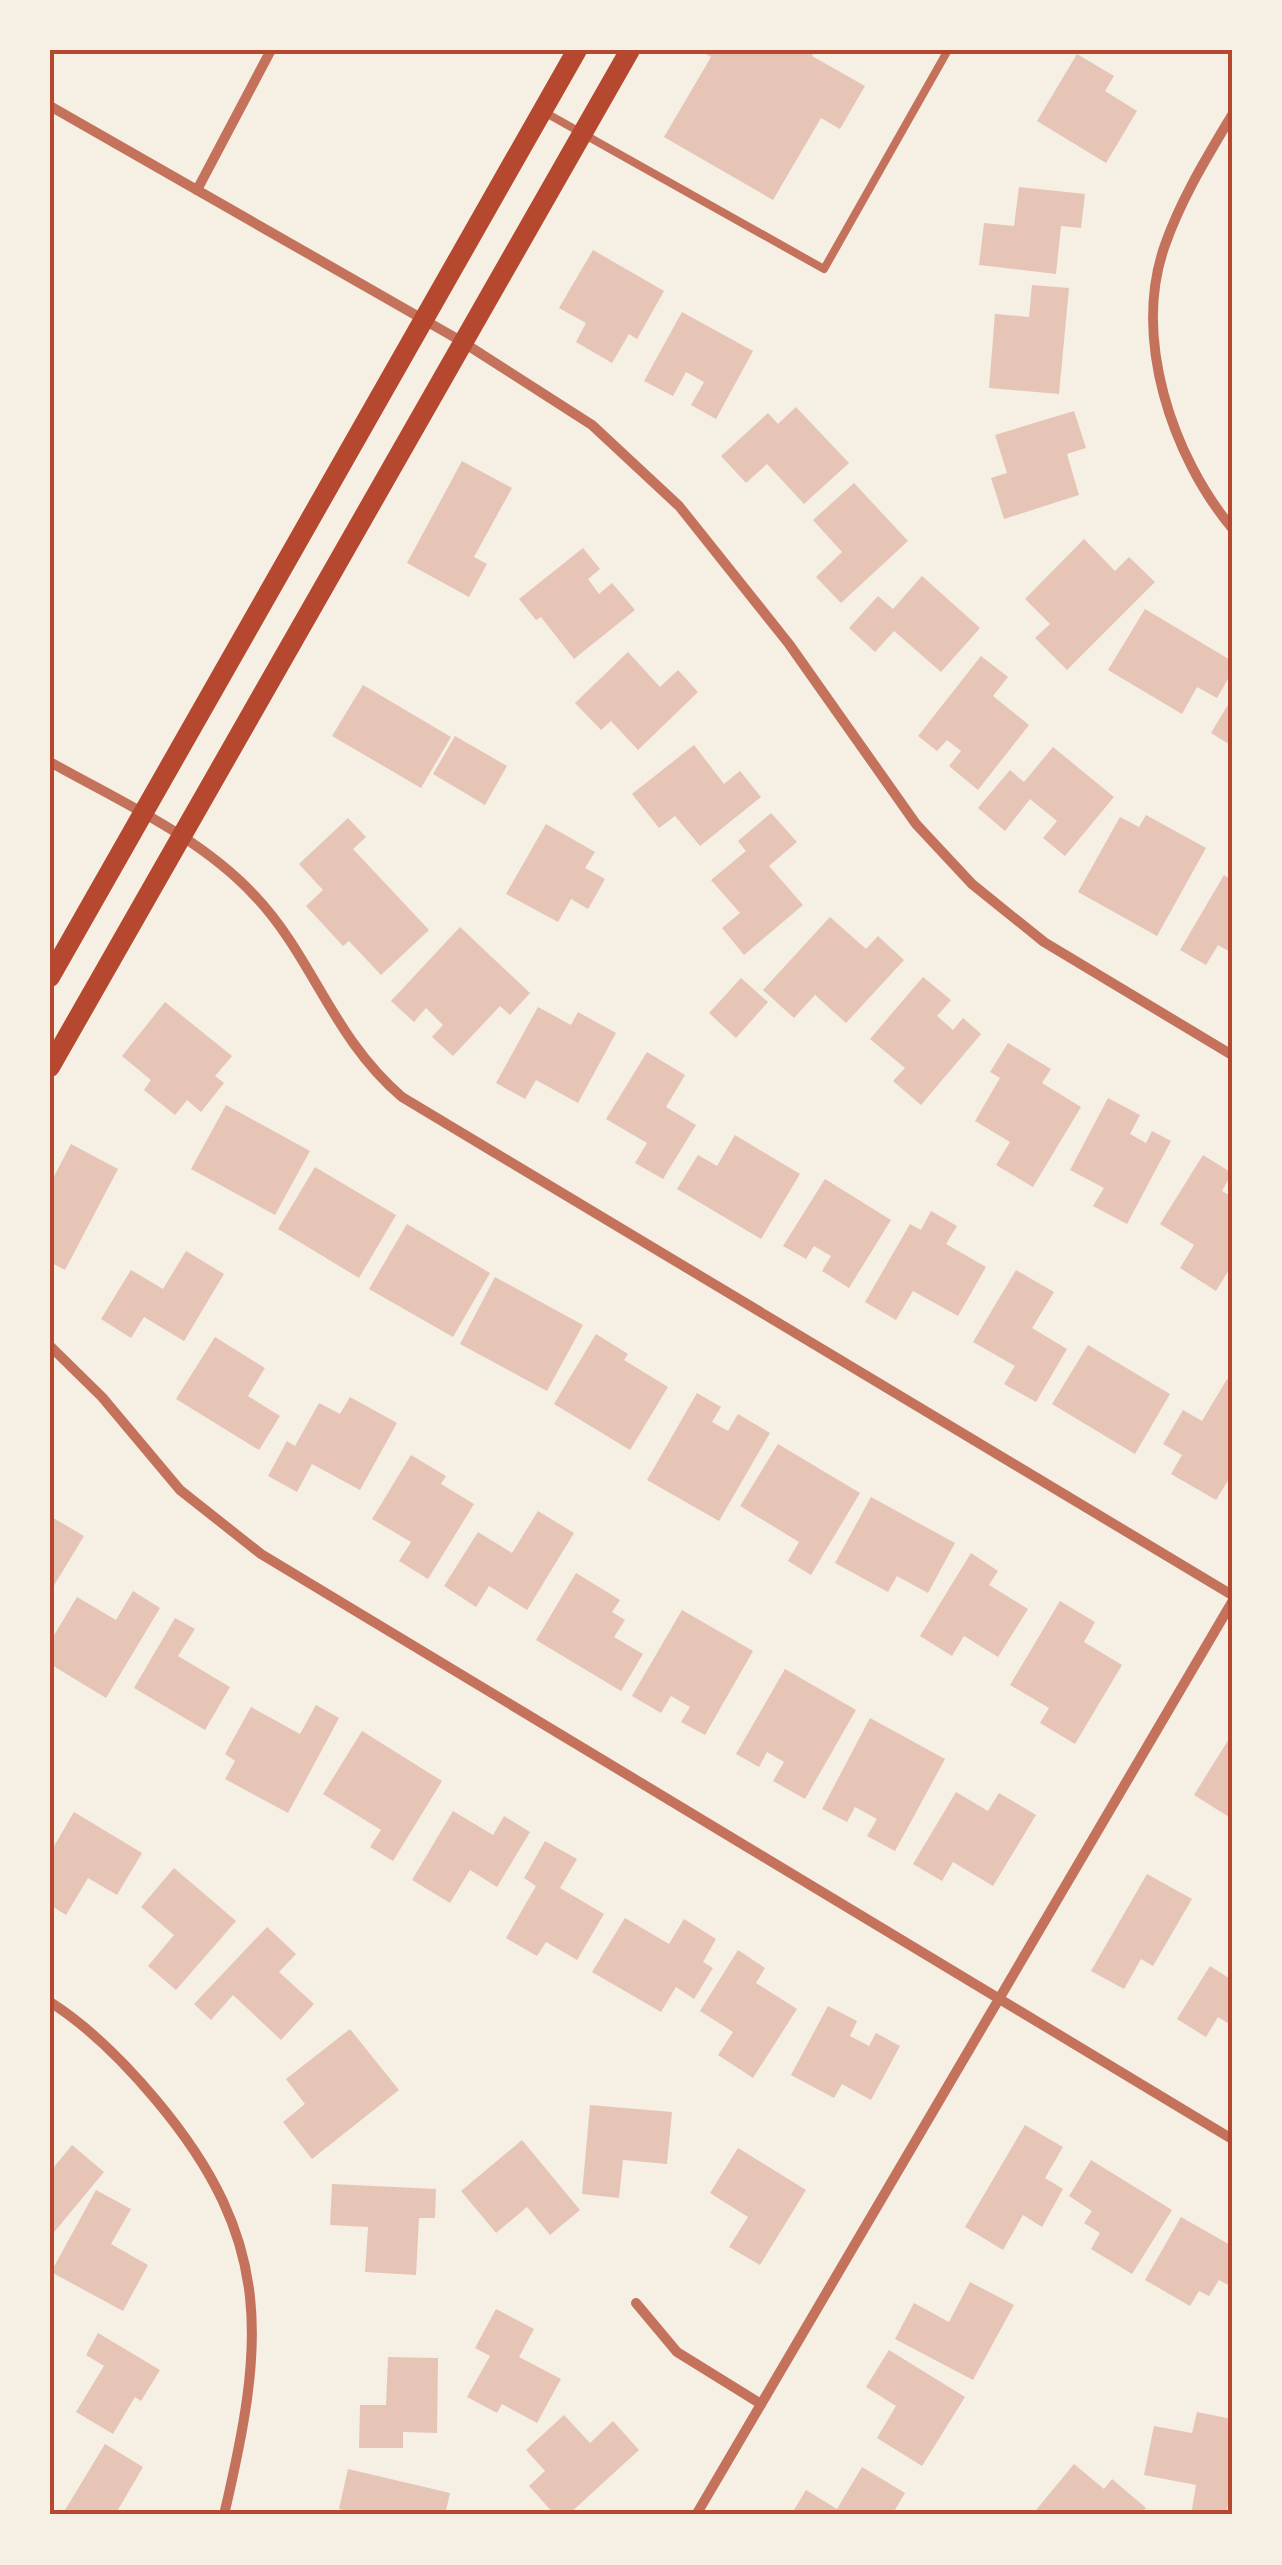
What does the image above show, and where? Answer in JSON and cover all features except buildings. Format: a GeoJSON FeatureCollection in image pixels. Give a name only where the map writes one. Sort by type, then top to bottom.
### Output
{"type":"FeatureCollection","features":[{"type":"Feature","properties":{"kind":"main road"},"geometry":{"type":"LineString","coordinates":[[50,977],[577,50]]}},
{"type":"Feature","properties":{"kind":"main road"},"geometry":{"type":"LineString","coordinates":[[50,1067],[630,50]]}},
{"type":"Feature","properties":{"kind":"street"},"geometry":{"type":"LineString","coordinates":[[197,190],[271,50]]}},
{"type":"Feature","properties":{"kind":"street"},"geometry":{"type":"LineString","coordinates":[[50,106],[461,341],[592,426],[660,485],[789,644],[916,824],[972,884],[1044,942],[1232,1056]]}},
{"type":"Feature","properties":{"kind":"street"},"geometry":{"type":"LineString","coordinates":[[1232,115],[1192,181],[1163,248],[1155,304],[1156,350],[1175,433],[1199,485],[1232,528]]}},
{"type":"Feature","properties":{"kind":"street"},"geometry":{"type":"LineString","coordinates":[[50,762],[179,836],[254,895],[284,932],[346,1039],[402,1097],[1232,1598],[696,2515]]}},
{"type":"Feature","properties":{"kind":"street"},"geometry":{"type":"LineString","coordinates":[[50,1346],[102,1396],[158,1467],[227,1530],[1232,2139]]}},
{"type":"Feature","properties":{"kind":"street"},"geometry":{"type":"LineString","coordinates":[[50,2002],[74,2017],[129,2068],[186,2136],[220,2191],[242,2248],[254,2330],[249,2409],[224,2515]]}},
{"type":"Feature","properties":{"kind":"street"},"geometry":{"type":"LineString","coordinates":[[636,2303],[677,2352],[761,2404]]}},
{"type":"Feature","properties":{"kind":"lane"},"geometry":{"type":"LineString","coordinates":[[542,110],[824,269],[948,50]]}}]}
